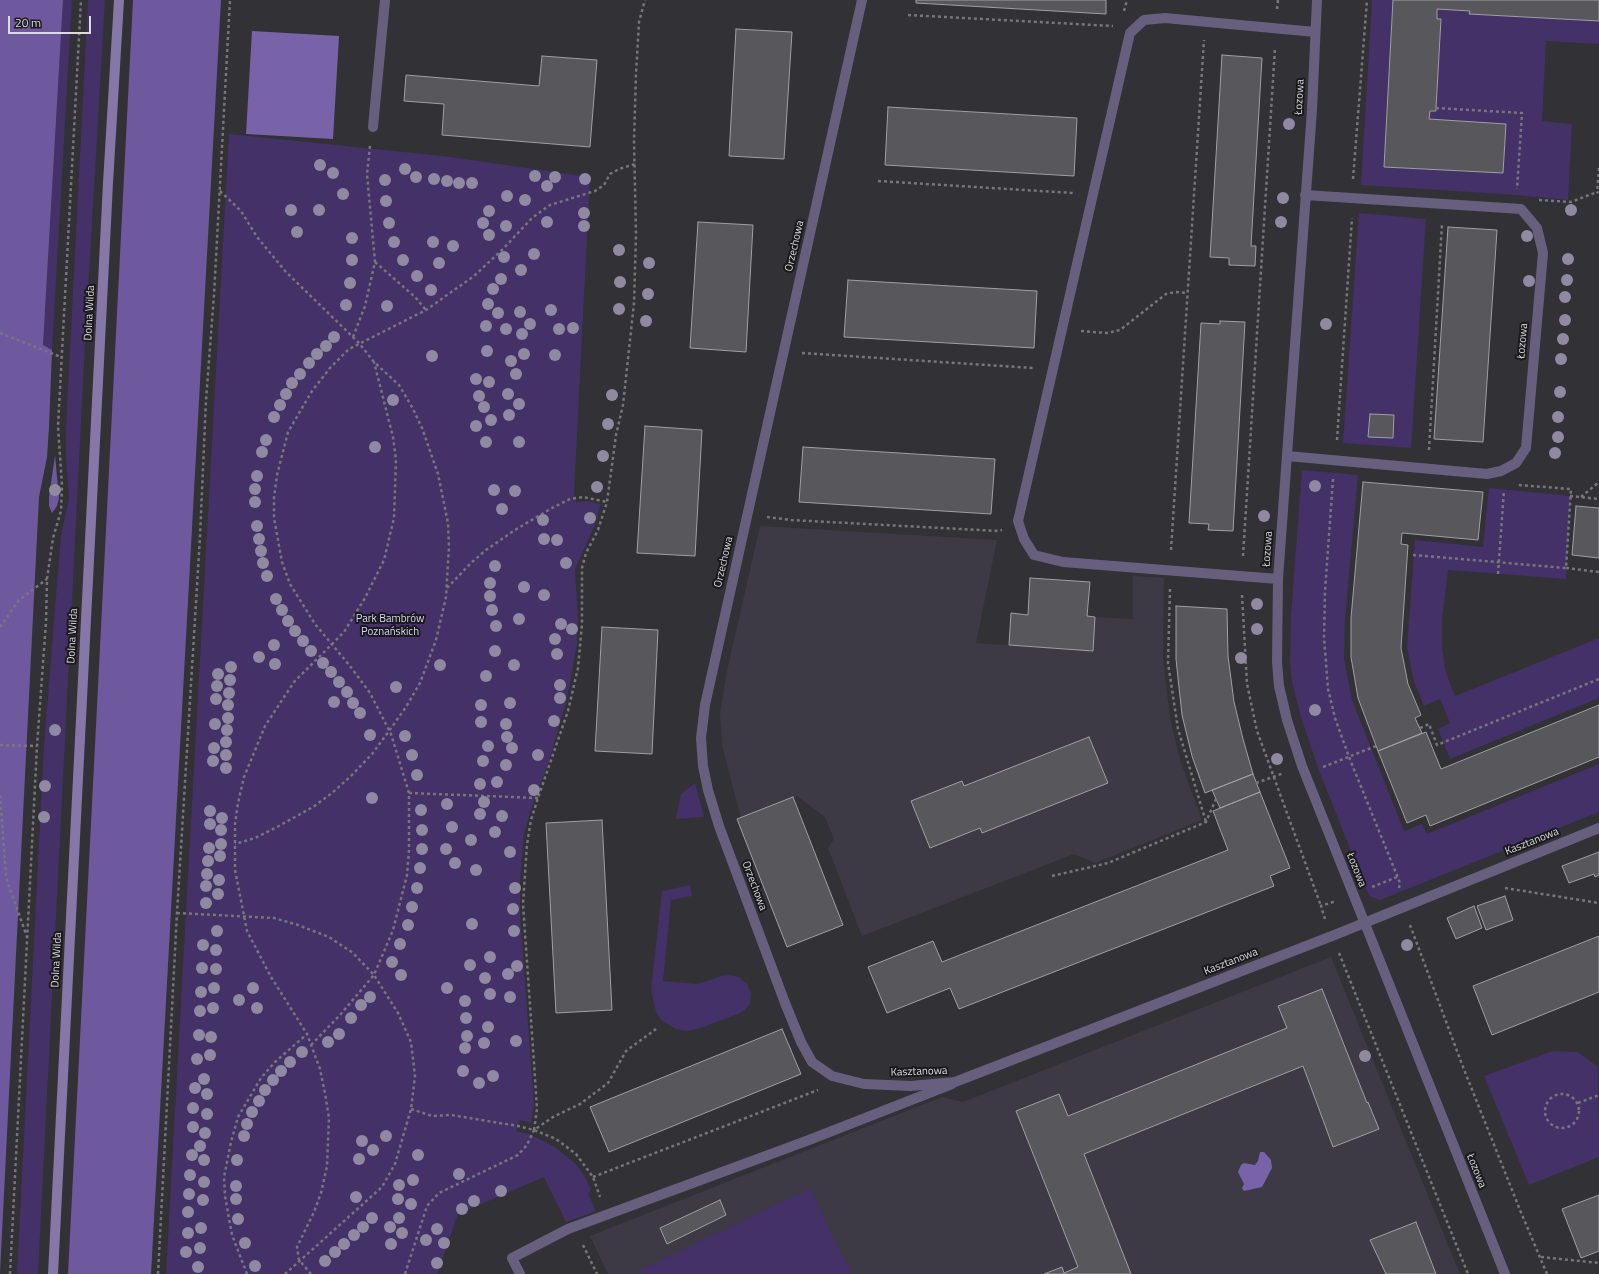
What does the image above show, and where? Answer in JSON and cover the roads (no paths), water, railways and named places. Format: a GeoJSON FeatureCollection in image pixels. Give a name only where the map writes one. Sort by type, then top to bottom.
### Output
{"type":"FeatureCollection","features":[{"type":"Feature","properties":{"kind":"main road","name":"Dolna Wilda"},"geometry":{"type":"LineString","coordinates":[[53,1274],[119,0]]}},
{"type":"Feature","properties":{"kind":"street"},"geometry":{"type":"LineString","coordinates":[[373,127],[385,0]]}},
{"type":"Feature","properties":{"kind":"street","name":"Orzechowa"},"geometry":{"type":"LineString","coordinates":[[862,0],[705,705],[701,738],[703,766],[708,790],[719,826],[801,1042],[812,1062],[832,1076],[864,1084]]}},
{"type":"Feature","properties":{"kind":"street","name":"Łozowa"},"geometry":{"type":"LineString","coordinates":[[1317,0],[1312,110],[1278,578],[1277,662],[1279,686],[1287,720],[1304,770],[1505,1274]]}},
{"type":"Feature","properties":{"kind":"street"},"geometry":{"type":"LineString","coordinates":[[1278,578],[1062,562],[1034,555],[1024,539],[1018,521],[1130,33],[1144,20],[1164,18],[1315,32]]}},
{"type":"Feature","properties":{"kind":"street","name":"Łozowa"},"geometry":{"type":"LineString","coordinates":[[1287,456],[1487,474],[1501,472],[1516,463],[1526,448],[1543,253],[1537,228],[1521,209],[1305,195]]}},
{"type":"Feature","properties":{"kind":"street","name":"Kasztanowa"},"geometry":{"type":"LineString","coordinates":[[864,1084],[911,1086],[955,1082],[1365,923],[1599,828]]}},
{"type":"Feature","properties":{"kind":"street"},"geometry":{"type":"LineString","coordinates":[[520,1274],[512,1258],[574,1226],[809,1140],[955,1082]]}},
{"type":"Feature","properties":{"kind":"park label","name":"Park Bambrów Poznańskich"},"geometry":{"type":"Point","coordinates":[390,625]}}]}
